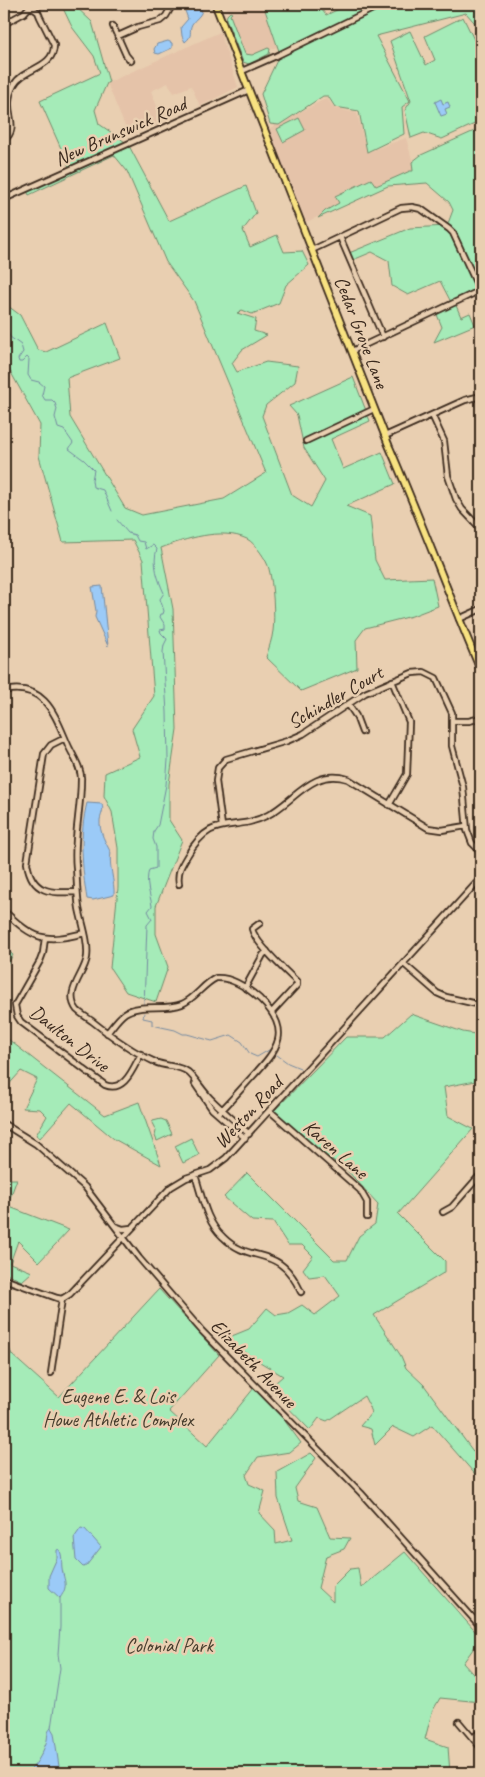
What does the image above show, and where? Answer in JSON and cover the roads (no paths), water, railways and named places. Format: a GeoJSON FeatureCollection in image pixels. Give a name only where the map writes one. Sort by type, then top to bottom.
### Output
{"type":"FeatureCollection","features":[{"type":"Feature","properties":{"kind":"main road","name":"Cedar Grove Lane"},"geometry":{"type":"LineString","coordinates":[[215,4],[374,409],[481,671]]}},
{"type":"Feature","properties":{"kind":"street"},"geometry":{"type":"LineString","coordinates":[[118,36],[160,21],[173,4]]}},
{"type":"Feature","properties":{"kind":"street"},"geometry":{"type":"LineString","coordinates":[[4,24],[24,13],[31,5],[38,12],[54,45],[50,59],[22,76],[16,82],[9,102],[11,130],[9,136],[4,140]]}},
{"type":"Feature","properties":{"kind":"street"},"geometry":{"type":"LineString","coordinates":[[242,71],[380,5]]}},
{"type":"Feature","properties":{"kind":"street"},"geometry":{"type":"LineString","coordinates":[[113,26],[126,55],[131,61]]}},
{"type":"Feature","properties":{"kind":"street","name":"New Brunswick Road"},"geometry":{"type":"LineString","coordinates":[[4,199],[249,90]]}},
{"type":"Feature","properties":{"kind":"street"},"geometry":{"type":"LineString","coordinates":[[312,250],[401,208],[421,210],[449,229],[453,234],[481,290],[352,351]]}},
{"type":"Feature","properties":{"kind":"street"},"geometry":{"type":"LineString","coordinates":[[340,237],[383,337]]}},
{"type":"Feature","properties":{"kind":"street"},"geometry":{"type":"LineString","coordinates":[[385,436],[470,398],[481,396]]}},
{"type":"Feature","properties":{"kind":"street"},"geometry":{"type":"LineString","coordinates":[[306,441],[374,409]]}},
{"type":"Feature","properties":{"kind":"street"},"geometry":{"type":"LineString","coordinates":[[432,415],[444,441],[450,486],[462,509],[481,529]]}},
{"type":"Feature","properties":{"kind":"street"},"geometry":{"type":"LineString","coordinates":[[477,524],[481,520]]}},
{"type":"Feature","properties":{"kind":"street"},"geometry":{"type":"LineString","coordinates":[[459,619],[481,609]]}},
{"type":"Feature","properties":{"kind":"street","name":"Schindler Court"},"geometry":{"type":"LineString","coordinates":[[222,826],[216,780],[218,768],[226,759],[287,742],[303,734],[365,693],[392,681],[412,673],[430,674],[436,678],[451,708],[453,721],[452,746],[463,788],[466,826],[472,843],[481,852]]}},
{"type":"Feature","properties":{"kind":"street"},"geometry":{"type":"LineString","coordinates":[[389,805],[407,774],[409,722],[392,681]]}},
{"type":"Feature","properties":{"kind":"street"},"geometry":{"type":"LineString","coordinates":[[4,692],[18,690],[27,692],[43,699],[53,710],[82,778],[75,841],[77,892],[85,933],[87,956],[75,986],[73,1000],[77,1010],[107,1033],[157,1063],[180,1068],[188,1072],[205,1093],[249,1134]]}},
{"type":"Feature","properties":{"kind":"street"},"geometry":{"type":"LineString","coordinates":[[348,704],[356,716],[362,732]]}},
{"type":"Feature","properties":{"kind":"street"},"geometry":{"type":"LineString","coordinates":[[453,721],[469,721],[481,718]]}},
{"type":"Feature","properties":{"kind":"street"},"geometry":{"type":"LineString","coordinates":[[65,738],[51,745],[44,754],[27,863],[28,873],[42,889],[58,893],[77,892]]}},
{"type":"Feature","properties":{"kind":"street"},"geometry":{"type":"LineString","coordinates":[[179,884],[177,874],[196,842],[209,830],[222,826],[252,822],[269,815],[317,780],[338,776],[348,779],[428,828],[442,830],[466,826]]}},
{"type":"Feature","properties":{"kind":"street","name":"Weston Road"},"geometry":{"type":"LineString","coordinates":[[62,1299],[70,1294],[171,1186],[180,1180],[210,1170],[221,1162],[249,1134],[481,878]]}},
{"type":"Feature","properties":{"kind":"street"},"geometry":{"type":"LineString","coordinates":[[4,911],[31,934],[45,938],[59,938],[85,933]]}},
{"type":"Feature","properties":{"kind":"street"},"geometry":{"type":"LineString","coordinates":[[260,923],[252,929],[253,934],[297,982],[297,985],[272,1012]]}},
{"type":"Feature","properties":{"kind":"street","name":"Daulton Drive"},"geometry":{"type":"LineString","coordinates":[[45,938],[40,961],[15,1005],[17,1016],[22,1022],[105,1085],[111,1087],[125,1082],[141,1054]]}},
{"type":"Feature","properties":{"kind":"street"},"geometry":{"type":"LineString","coordinates":[[245,988],[267,951]]}},
{"type":"Feature","properties":{"kind":"street"},"geometry":{"type":"LineString","coordinates":[[404,964],[437,993],[481,1005]]}},
{"type":"Feature","properties":{"kind":"street"},"geometry":{"type":"LineString","coordinates":[[107,1033],[127,1012],[138,1009],[168,1008],[181,1004],[190,1000],[216,978],[227,979],[245,988],[260,999],[272,1012],[278,1030],[278,1042],[274,1052],[218,1114]]}},
{"type":"Feature","properties":{"kind":"street"},"geometry":{"type":"LineString","coordinates":[[188,1072],[206,1102],[245,1138]]}},
{"type":"Feature","properties":{"kind":"street","name":"Karen Lane"},"geometry":{"type":"LineString","coordinates":[[270,1111],[360,1190],[367,1202],[367,1216]]}},
{"type":"Feature","properties":{"kind":"street","name":"Elizabeth Avenue"},"geometry":{"type":"LineString","coordinates":[[4,1124],[36,1144],[89,1192],[123,1238],[214,1345],[354,1486],[481,1627]]}},
{"type":"Feature","properties":{"kind":"street"},"geometry":{"type":"LineString","coordinates":[[443,1212],[452,1207],[481,1174]]}},
{"type":"Feature","properties":{"kind":"street"},"geometry":{"type":"LineString","coordinates":[[195,1175],[208,1215],[218,1232],[235,1247],[246,1252],[269,1257],[281,1263],[293,1275],[301,1292]]}},
{"type":"Feature","properties":{"kind":"street"},"geometry":{"type":"LineString","coordinates":[[114,1226],[122,1229],[132,1228]]}},
{"type":"Feature","properties":{"kind":"street"},"geometry":{"type":"LineString","coordinates":[[4,1279],[62,1299],[51,1372]]}},
{"type":"Feature","properties":{"kind":"street"},"geometry":{"type":"LineString","coordinates":[[460,1722],[481,1748]]}},
{"type":"Feature","properties":{"kind":"street"},"geometry":{"type":"LineString","coordinates":[[473,1738],[481,1731]]}},
{"type":"Feature","properties":{"kind":"water"},"geometry":{"type":"Polygon","coordinates":[[[185,4],[199,4],[202,11],[192,24],[190,35],[185,42],[181,27],[188,19],[184,8],[185,4]]]}},
{"type":"Feature","properties":{"kind":"water"},"geometry":{"type":"Polygon","coordinates":[[[168,41],[172,43],[172,48],[159,54],[155,53],[154,49],[157,44],[168,41]]]}},
{"type":"Feature","properties":{"kind":"water"},"geometry":{"type":"Polygon","coordinates":[[[441,99],[443,104],[448,102],[450,107],[445,109],[447,114],[441,116],[435,102],[441,99]]]}},
{"type":"Feature","properties":{"kind":"water"},"geometry":{"type":"Polygon","coordinates":[[[102,586],[108,646],[95,617],[96,611],[92,587],[102,586]]]}},
{"type":"Feature","properties":{"kind":"water"},"geometry":{"type":"Polygon","coordinates":[[[87,803],[102,804],[103,811],[100,824],[103,837],[111,853],[110,862],[114,890],[114,895],[93,900],[87,899],[83,864],[82,839],[87,803]]]}},
{"type":"Feature","properties":{"kind":"water"},"geometry":{"type":"Polygon","coordinates":[[[81,1528],[85,1529],[101,1547],[86,1566],[83,1567],[76,1560],[74,1538],[81,1528]]]}},
{"type":"Feature","properties":{"kind":"water"},"geometry":{"type":"Polygon","coordinates":[[[59,1549],[65,1583],[60,1598],[49,1588],[49,1576],[57,1558],[57,1550],[59,1549]]]}},
{"type":"Feature","properties":{"kind":"water"},"geometry":{"type":"Polygon","coordinates":[[[51,1728],[54,1733],[60,1773],[16,1773],[18,1770],[30,1770],[36,1764],[51,1728]]]}},
{"type":"Feature","properties":{"kind":"waterway"},"geometry":{"type":"LineString","coordinates":[[4,321],[10,337],[21,345],[23,352],[18,359],[19,362],[22,362],[27,357],[29,359],[28,375],[31,380],[39,382],[44,386],[42,395],[45,400],[52,400],[55,403],[57,409],[55,417],[58,428],[64,430],[73,443],[69,449],[94,470],[93,487],[103,490],[112,511]]}},
{"type":"Feature","properties":{"kind":"waterway"},"geometry":{"type":"LineString","coordinates":[[117,520],[128,533],[135,535],[138,541],[144,542],[146,549],[153,545],[157,549],[155,566],[164,593],[160,599],[164,611],[160,617],[165,625],[165,629],[160,630],[167,639],[163,652],[168,760],[166,785],[158,825],[154,831],[153,839],[156,847],[156,868],[149,870],[148,875],[152,906],[148,911],[152,919],[147,925],[144,1005]]}},
{"type":"Feature","properties":{"kind":"waterway"},"geometry":{"type":"LineString","coordinates":[[144,1013],[143,1018],[152,1020],[152,1025],[175,1030],[183,1034],[212,1041],[231,1035],[242,1042],[250,1054],[257,1057],[270,1050]]}},
{"type":"Feature","properties":{"kind":"waterway"},"geometry":{"type":"LineString","coordinates":[[277,1055],[288,1063],[300,1068]]}},
{"type":"Feature","properties":{"kind":"waterway"},"geometry":{"type":"LineString","coordinates":[[51,1728],[60,1668],[58,1654],[60,1598]]}},
{"type":"Feature","properties":{"kind":"park label","name":"Eugene E. & Lois Howe Athletic Complex"},"geometry":{"type":"Point","coordinates":[118,1408]}},
{"type":"Feature","properties":{"kind":"park label","name":"Colonial Park"},"geometry":{"type":"Point","coordinates":[169,1645]}}]}
